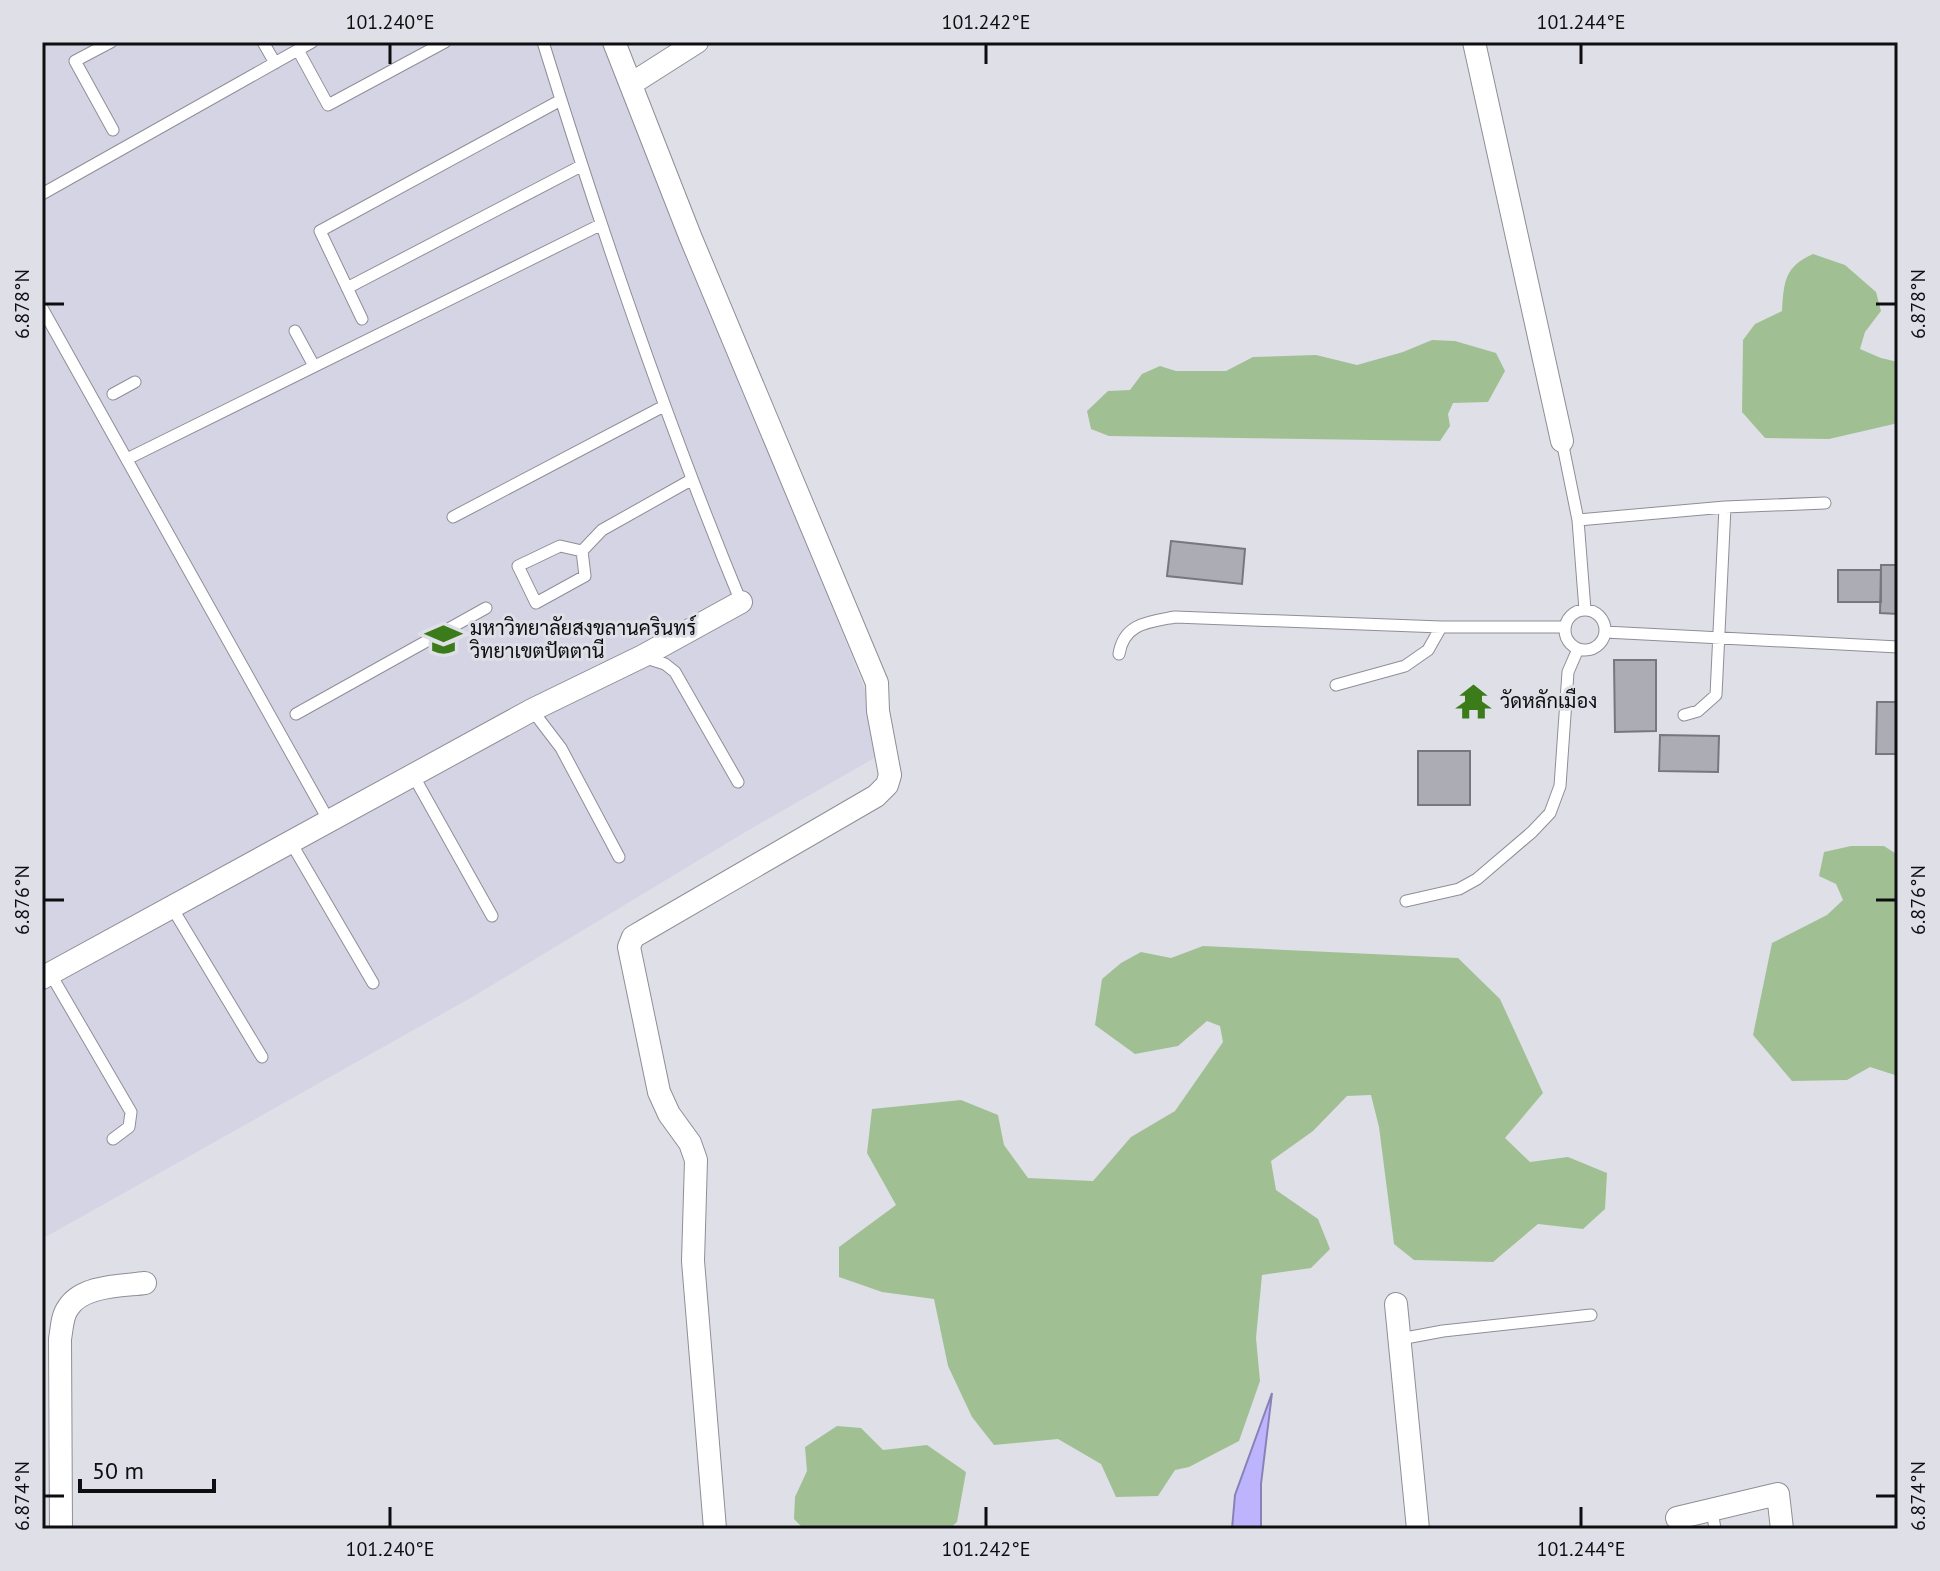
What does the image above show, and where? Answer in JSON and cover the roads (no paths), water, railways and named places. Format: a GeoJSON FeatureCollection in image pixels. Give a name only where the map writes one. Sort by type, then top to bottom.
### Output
{"type":"FeatureCollection","features":[{"type":"Feature","properties":{"kind":"street"},"geometry":{"type":"LineString","coordinates":[[614,42],[690,236],[877,683],[878,711],[890,775],[887,785],[876,796],[633,937],[629,947],[659,1092],[669,1114],[690,1143],[696,1160],[693,1261],[715,1529]]}},
{"type":"Feature","properties":{"kind":"street"},"geometry":{"type":"LineString","coordinates":[[631,84],[697,42]]}},
{"type":"Feature","properties":{"kind":"street"},"geometry":{"type":"LineString","coordinates":[[1474,42],[1562,441]]}},
{"type":"Feature","properties":{"kind":"street"},"geometry":{"type":"LineString","coordinates":[[46,976],[532,710],[643,656],[741,602]]}},
{"type":"Feature","properties":{"kind":"street"},"geometry":{"type":"LineString","coordinates":[[61,1529],[60,1339],[63,1316],[69,1305],[81,1296],[100,1289],[145,1283]]}},
{"type":"Feature","properties":{"kind":"street"},"geometry":{"type":"LineString","coordinates":[[1396,1304],[1418,1529]]}},
{"type":"Feature","properties":{"kind":"street"},"geometry":{"type":"LineString","coordinates":[[1677,1518],[1713,1519],[1778,1494],[1782,1529]]}},
{"type":"Feature","properties":{"kind":"lane"},"geometry":{"type":"LineString","coordinates":[[111,42],[75,61],[113,130]]}},
{"type":"Feature","properties":{"kind":"lane"},"geometry":{"type":"LineString","coordinates":[[263,42],[275,63]]}},
{"type":"Feature","properties":{"kind":"lane"},"geometry":{"type":"LineString","coordinates":[[42,194],[312,42]]}},
{"type":"Feature","properties":{"kind":"lane"},"geometry":{"type":"LineString","coordinates":[[298,50],[328,105],[445,42]]}},
{"type":"Feature","properties":{"kind":"lane"},"geometry":{"type":"LineString","coordinates":[[543,42],[600,225],[691,480],[741,602]]}},
{"type":"Feature","properties":{"kind":"lane"},"geometry":{"type":"LineString","coordinates":[[362,319],[320,231],[561,100]]}},
{"type":"Feature","properties":{"kind":"lane"},"geometry":{"type":"LineString","coordinates":[[347,288],[581,166]]}},
{"type":"Feature","properties":{"kind":"lane"},"geometry":{"type":"LineString","coordinates":[[127,459],[600,225]]}},
{"type":"Feature","properties":{"kind":"lane"},"geometry":{"type":"LineString","coordinates":[[42,308],[104,398],[127,459],[329,821]]}},
{"type":"Feature","properties":{"kind":"lane"},"geometry":{"type":"LineString","coordinates":[[295,331],[314,366]]}},
{"type":"Feature","properties":{"kind":"lane"},"geometry":{"type":"LineString","coordinates":[[104,398],[135,382]]}},
{"type":"Feature","properties":{"kind":"lane"},"geometry":{"type":"LineString","coordinates":[[453,517],[664,406]]}},
{"type":"Feature","properties":{"kind":"lane"},"geometry":{"type":"LineString","coordinates":[[1562,441],[1578,520],[1585,610]]}},
{"type":"Feature","properties":{"kind":"lane"},"geometry":{"type":"LineString","coordinates":[[582,551],[602,530],[691,480]]}},
{"type":"Feature","properties":{"kind":"lane"},"geometry":{"type":"LineString","coordinates":[[1578,520],[1725,507],[1825,503]]}},
{"type":"Feature","properties":{"kind":"lane"},"geometry":{"type":"LineString","coordinates":[[1684,715],[1698,711],[1716,695],[1725,507]]}},
{"type":"Feature","properties":{"kind":"lane"},"geometry":{"type":"LineString","coordinates":[[560,546],[582,551],[585,576],[536,603],[518,566],[560,546]]}},
{"type":"Feature","properties":{"kind":"lane"},"geometry":{"type":"LineString","coordinates":[[276,726],[486,608]]}},
{"type":"Feature","properties":{"kind":"lane"},"geometry":{"type":"LineString","coordinates":[[1585,610],[1597,613],[1605,632],[1597,646],[1585,650],[1578,649],[1568,640],[1565,627],[1572,615],[1585,610]]}},
{"type":"Feature","properties":{"kind":"lane"},"geometry":{"type":"LineString","coordinates":[[1119,654],[1121,641],[1129,632],[1147,622],[1175,617],[1441,627],[1565,627]]}},
{"type":"Feature","properties":{"kind":"lane"},"geometry":{"type":"LineString","coordinates":[[1336,685],[1405,666],[1428,650],[1441,627]]}},
{"type":"Feature","properties":{"kind":"lane"},"geometry":{"type":"LineString","coordinates":[[1605,632],[1898,647]]}},
{"type":"Feature","properties":{"kind":"lane"},"geometry":{"type":"LineString","coordinates":[[1406,901],[1459,889],[1477,879],[1550,813],[1560,786],[1568,672],[1578,649]]}},
{"type":"Feature","properties":{"kind":"lane"},"geometry":{"type":"LineString","coordinates":[[643,656],[665,664],[675,672],[738,782]]}},
{"type":"Feature","properties":{"kind":"lane"},"geometry":{"type":"LineString","coordinates":[[532,710],[561,748],[619,857]]}},
{"type":"Feature","properties":{"kind":"lane"},"geometry":{"type":"LineString","coordinates":[[413,775],[492,916]]}},
{"type":"Feature","properties":{"kind":"lane"},"geometry":{"type":"LineString","coordinates":[[290,841],[373,983]]}},
{"type":"Feature","properties":{"kind":"lane"},"geometry":{"type":"LineString","coordinates":[[171,906],[262,1057]]}},
{"type":"Feature","properties":{"kind":"lane"},"geometry":{"type":"LineString","coordinates":[[46,976],[131,1112],[129,1127],[113,1139]]}},
{"type":"Feature","properties":{"kind":"lane"},"geometry":{"type":"LineString","coordinates":[[1400,1339],[1591,1315]]}},
{"type":"Feature","properties":{"kind":"place","name":"มหาวิทยาลัยสงขลานครินทร์ วิทยาเขตปัตตานี"},"geometry":{"type":"Point","coordinates":[444,639]}},
{"type":"Feature","properties":{"kind":"place","name":"วัดหลักเมือง"},"geometry":{"type":"Point","coordinates":[1474,701]}}]}
